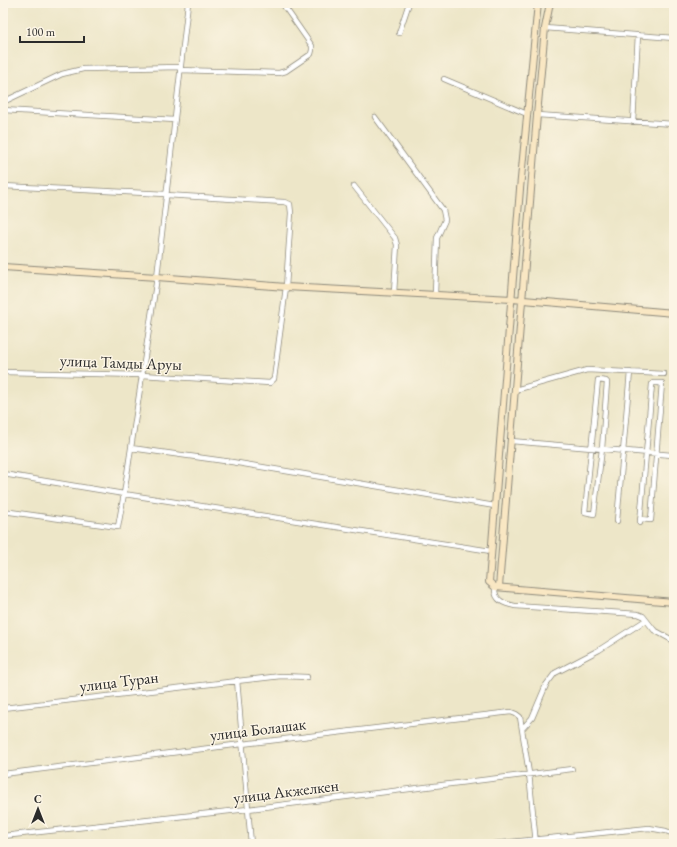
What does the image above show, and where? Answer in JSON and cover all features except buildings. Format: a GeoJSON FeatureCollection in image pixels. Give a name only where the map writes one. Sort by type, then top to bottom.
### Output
{"type":"FeatureCollection","features":[{"type":"Feature","properties":{"kind":"street"},"geometry":{"type":"LineString","coordinates":[[3,510],[118,527],[157,277],[188,3]]}},
{"type":"Feature","properties":{"kind":"street"},"geometry":{"type":"LineString","coordinates":[[3,102],[70,72],[82,69],[180,68],[279,73],[311,54],[312,50],[312,46],[282,3]]}},
{"type":"Feature","properties":{"kind":"street"},"geometry":{"type":"LineString","coordinates":[[399,33],[409,3]]}},
{"type":"Feature","properties":{"kind":"street"},"geometry":{"type":"LineString","coordinates":[[538,3],[527,114],[489,582],[497,587],[674,602]]}},
{"type":"Feature","properties":{"kind":"street"},"geometry":{"type":"LineString","coordinates":[[550,3],[545,28],[537,115],[511,441],[497,587],[494,590],[502,603],[516,606],[638,614],[643,616],[654,630],[674,641]]}},
{"type":"Feature","properties":{"kind":"street"},"geometry":{"type":"LineString","coordinates":[[545,28],[674,38]]}},
{"type":"Feature","properties":{"kind":"street"},"geometry":{"type":"LineString","coordinates":[[633,122],[638,35]]}},
{"type":"Feature","properties":{"kind":"street"},"geometry":{"type":"LineString","coordinates":[[444,79],[527,114]]}},
{"type":"Feature","properties":{"kind":"street"},"geometry":{"type":"LineString","coordinates":[[3,110],[175,120]]}},
{"type":"Feature","properties":{"kind":"street"},"geometry":{"type":"LineString","coordinates":[[537,115],[674,124]]}},
{"type":"Feature","properties":{"kind":"street"},"geometry":{"type":"LineString","coordinates":[[374,117],[443,210],[445,220],[437,238],[435,294]]}},
{"type":"Feature","properties":{"kind":"street"},"geometry":{"type":"LineString","coordinates":[[3,186],[284,202],[290,204],[291,213],[286,287]]}},
{"type":"Feature","properties":{"kind":"street"},"geometry":{"type":"LineString","coordinates":[[354,186],[395,238],[397,245],[394,292]]}},
{"type":"Feature","properties":{"kind":"street"},"geometry":{"type":"LineString","coordinates":[[3,267],[286,287],[502,298],[674,313]]}},
{"type":"Feature","properties":{"kind":"street","name":"улица Тамды Аруы"},"geometry":{"type":"LineString","coordinates":[[3,372],[142,375],[270,383],[273,382],[274,379],[286,287]]}},
{"type":"Feature","properties":{"kind":"street"},"geometry":{"type":"LineString","coordinates":[[502,298],[508,296],[513,289]]}},
{"type":"Feature","properties":{"kind":"street"},"geometry":{"type":"LineString","coordinates":[[502,298],[512,309]]}},
{"type":"Feature","properties":{"kind":"street"},"geometry":{"type":"LineString","coordinates":[[515,390],[586,370],[664,374]]}},
{"type":"Feature","properties":{"kind":"street"},"geometry":{"type":"LineString","coordinates":[[616,520],[630,372]]}},
{"type":"Feature","properties":{"kind":"street"},"geometry":{"type":"LineString","coordinates":[[598,380],[607,382],[602,449],[595,513],[590,514],[585,512],[598,380]]}},
{"type":"Feature","properties":{"kind":"street"},"geometry":{"type":"LineString","coordinates":[[662,383],[656,454],[651,520],[640,521],[652,384],[662,383]]}},
{"type":"Feature","properties":{"kind":"street"},"geometry":{"type":"LineString","coordinates":[[511,441],[672,455]]}},
{"type":"Feature","properties":{"kind":"street"},"geometry":{"type":"LineString","coordinates":[[131,448],[232,462],[495,506]]}},
{"type":"Feature","properties":{"kind":"street"},"geometry":{"type":"LineString","coordinates":[[3,474],[491,551]]}},
{"type":"Feature","properties":{"kind":"street"},"geometry":{"type":"LineString","coordinates":[[536,841],[529,774],[522,729],[532,718],[546,685],[555,673],[599,650],[646,620]]}},
{"type":"Feature","properties":{"kind":"street","name":"улица Туран"},"geometry":{"type":"LineString","coordinates":[[3,708],[237,680],[281,676],[307,677]]}},
{"type":"Feature","properties":{"kind":"street"},"geometry":{"type":"LineString","coordinates":[[237,680],[251,844]]}},
{"type":"Feature","properties":{"kind":"street","name":"улица Болашак"},"geometry":{"type":"LineString","coordinates":[[3,774],[511,712],[520,717],[522,729]]}},
{"type":"Feature","properties":{"kind":"street","name":"улица Акжелкен"},"geometry":{"type":"LineString","coordinates":[[3,836],[248,809],[572,769]]}},
{"type":"Feature","properties":{"kind":"street"},"geometry":{"type":"LineString","coordinates":[[492,844],[536,841],[649,828],[674,834]]}}]}
